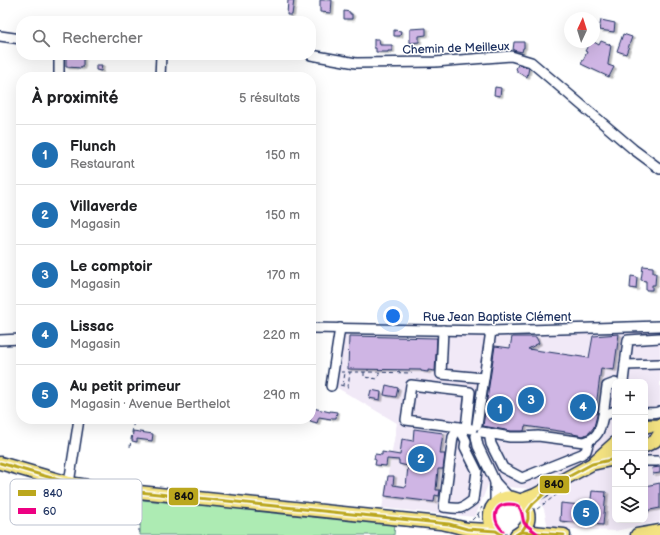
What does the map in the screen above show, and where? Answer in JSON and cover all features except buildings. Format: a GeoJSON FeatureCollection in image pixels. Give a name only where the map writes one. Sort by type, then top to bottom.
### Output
{"type":"FeatureCollection","features":[{"type":"Feature","properties":{"kind":"main road"},"geometry":{"type":"LineString","coordinates":[[648,444],[655,441],[656,431]]}},
{"type":"Feature","properties":{"kind":"main road"},"geometry":{"type":"LineString","coordinates":[[519,534],[525,529],[533,504],[612,449]]}},
{"type":"Feature","properties":{"kind":"main road"},"geometry":{"type":"LineString","coordinates":[[592,464],[612,460]]}},
{"type":"Feature","properties":{"kind":"main road"},"geometry":{"type":"LineString","coordinates":[[1,464],[55,479]]}},
{"type":"Feature","properties":{"kind":"main road"},"geometry":{"type":"LineString","coordinates":[[142,492],[450,524],[468,524],[480,521],[484,514],[493,507],[495,503],[505,498],[515,499],[558,488]]}},
{"type":"Feature","properties":{"kind":"main road"},"geometry":{"type":"LineString","coordinates":[[515,499],[523,504],[546,534]]}},
{"type":"Feature","properties":{"kind":"main road"},"geometry":{"type":"LineString","coordinates":[[484,514],[499,534]]}},
{"type":"Feature","properties":{"kind":"main road"},"geometry":{"type":"LineString","coordinates":[[450,524],[467,529],[484,529],[499,534]]}},
{"type":"Feature","properties":{"kind":"main road"},"geometry":{"type":"LineString","coordinates":[[637,535],[660,531]]}},
{"type":"Feature","properties":{"kind":"main road"},"geometry":{"type":"LineString","coordinates":[[519,534],[532,532],[564,535]]}},
{"type":"Feature","properties":{"kind":"street"},"geometry":{"type":"LineString","coordinates":[[0,36],[16,38]]}},
{"type":"Feature","properties":{"kind":"street","name":"Chemin de Meilleux"},"geometry":{"type":"LineString","coordinates":[[316,56],[356,63],[435,62],[511,56],[531,62],[633,149],[660,169]]}},
{"type":"Feature","properties":{"kind":"street"},"geometry":{"type":"LineString","coordinates":[[59,60],[59,72]]}},
{"type":"Feature","properties":{"kind":"street"},"geometry":{"type":"LineString","coordinates":[[160,72],[161,60]]}},
{"type":"Feature","properties":{"kind":"street","name":"Rue Jean Baptiste Clément"},"geometry":{"type":"LineString","coordinates":[[316,328],[491,331],[660,326]]}},
{"type":"Feature","properties":{"kind":"street"},"geometry":{"type":"LineString","coordinates":[[335,385],[340,328]]}},
{"type":"Feature","properties":{"kind":"street"},"geometry":{"type":"LineString","coordinates":[[442,388],[441,374],[443,330]]}},
{"type":"Feature","properties":{"kind":"street"},"geometry":{"type":"LineString","coordinates":[[474,430],[453,437],[444,507],[457,509],[465,506],[473,500],[477,471],[465,447],[466,441],[474,430],[491,331]]}},
{"type":"Feature","properties":{"kind":"street"},"geometry":{"type":"LineString","coordinates":[[621,379],[625,365],[628,340],[660,338]]}},
{"type":"Feature","properties":{"kind":"street"},"geometry":{"type":"LineString","coordinates":[[0,340],[16,342]]}},
{"type":"Feature","properties":{"kind":"street"},"geometry":{"type":"LineString","coordinates":[[625,365],[660,364]]}},
{"type":"Feature","properties":{"kind":"street"},"geometry":{"type":"LineString","coordinates":[[441,374],[484,378]]}},
{"type":"Feature","properties":{"kind":"street"},"geometry":{"type":"LineString","coordinates":[[515,499],[495,482],[478,446],[474,430],[470,392],[411,385],[406,420],[474,430],[510,437],[538,436],[584,442],[589,441],[600,430],[607,386],[612,384]]}},
{"type":"Feature","properties":{"kind":"street"},"geometry":{"type":"LineString","coordinates":[[648,412],[658,413],[660,411]]}},
{"type":"Feature","properties":{"kind":"street"},"geometry":{"type":"LineString","coordinates":[[602,416],[612,412]]}},
{"type":"Feature","properties":{"kind":"street"},"geometry":{"type":"LineString","coordinates":[[70,479],[78,424]]}},
{"type":"Feature","properties":{"kind":"street"},"geometry":{"type":"LineString","coordinates":[[474,430],[491,444],[503,468],[522,478],[582,454],[586,451],[589,441]]}},
{"type":"Feature","properties":{"kind":"street"},"geometry":{"type":"LineString","coordinates":[[648,461],[657,461]]}},
{"type":"Feature","properties":{"kind":"street"},"geometry":{"type":"LineString","coordinates":[[495,482],[495,503]]}},
{"type":"Feature","properties":{"kind":"path"},"geometry":{"type":"LineString","coordinates":[[340,372],[412,373]]}},
{"type":"Feature","properties":{"kind":"path"},"geometry":{"type":"LineString","coordinates":[[343,386],[345,372]]}},
{"type":"Feature","properties":{"kind":"path"},"geometry":{"type":"LineString","coordinates":[[335,385],[348,387],[350,372]]}},
{"type":"Feature","properties":{"kind":"path"},"geometry":{"type":"LineString","coordinates":[[364,372],[364,377],[378,379],[379,372]]}},
{"type":"Feature","properties":{"kind":"path"},"geometry":{"type":"LineString","coordinates":[[130,447],[133,424]]}},
{"type":"Feature","properties":{"kind":"path"},"geometry":{"type":"LineString","coordinates":[[531,514],[558,488]]}},
{"type":"Feature","properties":{"kind":"path"},"geometry":{"type":"LineString","coordinates":[[468,524],[484,514]]}},
{"type":"Feature","properties":{"kind":"shaded area"},"geometry":{"type":"Polygon","coordinates":[[[660,330],[660,522],[615,531],[548,528],[544,509],[531,489],[488,485],[475,517],[382,508],[397,423],[334,386],[343,332],[660,330]]]}},
{"type":"Feature","properties":{"kind":"green space"},"geometry":{"type":"Polygon","coordinates":[[[142,500],[395,523],[394,535],[140,535],[140,525],[142,525],[142,500]]]}},
{"type":"Feature","properties":{"kind":"transit line","name":"840"},"geometry":{"type":"LineString","coordinates":[[516,535],[522,531],[526,525],[528,511],[533,504],[555,484],[592,464],[612,460]]}},
{"type":"Feature","properties":{"kind":"transit line","name":"840"},"geometry":{"type":"LineString","coordinates":[[0,463],[55,479]]}},
{"type":"Feature","properties":{"kind":"transit line","name":"840"},"geometry":{"type":"LineString","coordinates":[[142,492],[449,524],[467,529],[496,531],[502,535]]}},
{"type":"Feature","properties":{"kind":"transit line","name":"60"},"geometry":{"type":"LineString","coordinates":[[503,531],[497,523],[496,514],[499,507],[512,504],[517,505],[520,508],[524,523],[539,535]]}},
{"type":"Feature","properties":{"kind":"transit line","name":"840"},"geometry":{"type":"LineString","coordinates":[[516,535],[521,532],[564,535]]}},
{"type":"Feature","properties":{"kind":"place","name":"Le comptoir"},"geometry":{"type":"Point","coordinates":[531,400]}},
{"type":"Feature","properties":{"kind":"place","name":"Lissac"},"geometry":{"type":"Point","coordinates":[583,407]}},
{"type":"Feature","properties":{"kind":"place","name":"Flunch"},"geometry":{"type":"Point","coordinates":[500,409]}},
{"type":"Feature","properties":{"kind":"place","name":"Villaverde"},"geometry":{"type":"Point","coordinates":[421,459]}},
{"type":"Feature","properties":{"kind":"place","name":"Au petit primeur"},"geometry":{"type":"Point","coordinates":[586,513]}}]}
